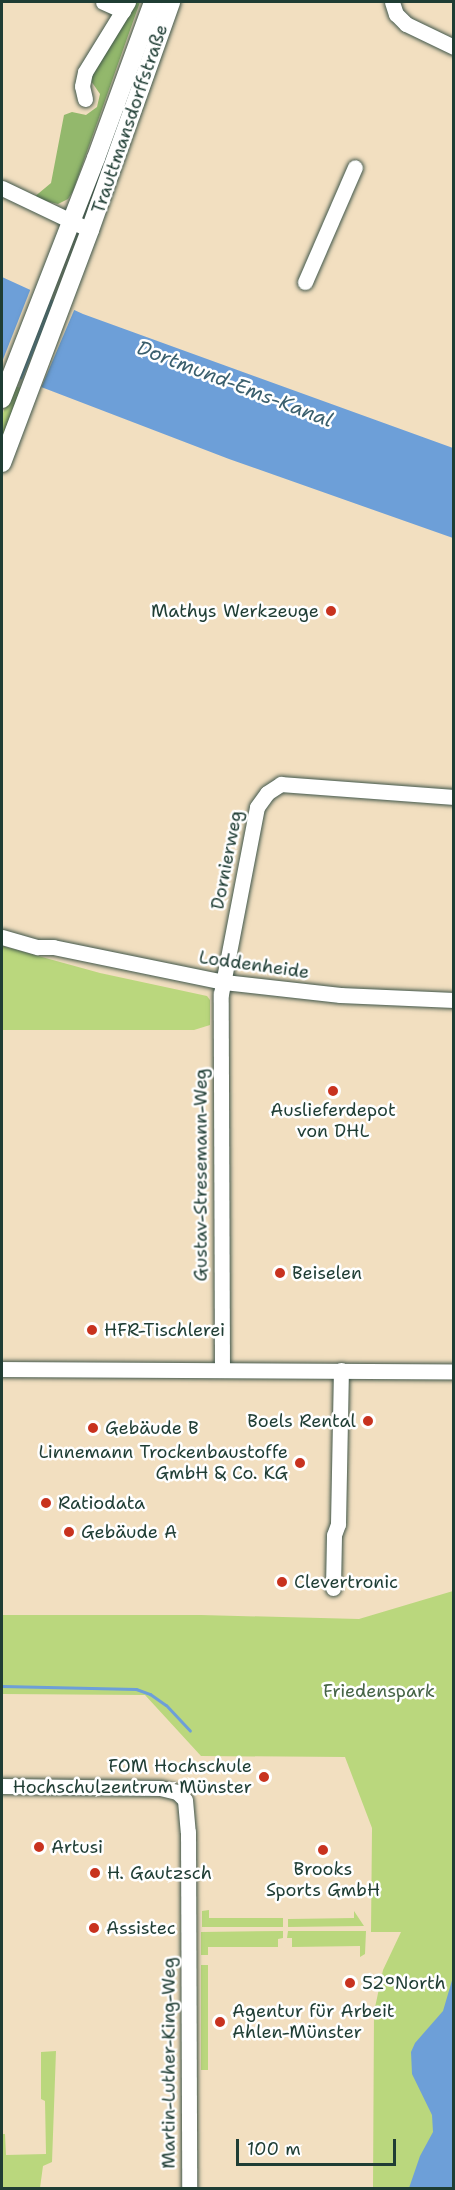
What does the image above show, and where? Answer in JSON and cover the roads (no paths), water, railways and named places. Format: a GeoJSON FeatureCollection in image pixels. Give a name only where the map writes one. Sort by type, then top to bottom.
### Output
{"type":"FeatureCollection","features":[{"type":"Feature","properties":{"kind":"main road","name":"Trauttmansdorffstraße"},"geometry":{"type":"LineString","coordinates":[[70,222],[153,2]]}},
{"type":"Feature","properties":{"kind":"main road","name":"Trauttmansdorffstraße"},"geometry":{"type":"LineString","coordinates":[[90,231],[171,2]]}},
{"type":"Feature","properties":{"kind":"main road"},"geometry":{"type":"LineString","coordinates":[[4,393],[70,222]]}},
{"type":"Feature","properties":{"kind":"main road"},"geometry":{"type":"LineString","coordinates":[[2,462],[90,231]]}},
{"type":"Feature","properties":{"kind":"street"},"geometry":{"type":"LineString","coordinates":[[85,99],[82,86],[86,72],[126,6],[103,2]]}},
{"type":"Feature","properties":{"kind":"street"},"geometry":{"type":"LineString","coordinates":[[392,2],[401,20],[453,47]]}},
{"type":"Feature","properties":{"kind":"street"},"geometry":{"type":"LineString","coordinates":[[305,282],[355,167]]}},
{"type":"Feature","properties":{"kind":"street"},"geometry":{"type":"LineString","coordinates":[[2,188],[70,222]]}},
{"type":"Feature","properties":{"kind":"street","name":"Trauttmansdorffstraße"},"geometry":{"type":"LineString","coordinates":[[70,222],[90,231]]}},
{"type":"Feature","properties":{"kind":"street","name":"Dornierweg"},"geometry":{"type":"LineString","coordinates":[[224,982],[257,807],[272,789],[281,784],[293,784],[453,797]]}},
{"type":"Feature","properties":{"kind":"street","name":"Loddenheide"},"geometry":{"type":"LineString","coordinates":[[2,926],[53,947],[224,982],[340,995],[453,1000]]}},
{"type":"Feature","properties":{"kind":"street","name":"Loddenheide"},"geometry":{"type":"LineString","coordinates":[[2,937],[38,947],[53,947]]}},
{"type":"Feature","properties":{"kind":"street","name":"Gustav-Stresemann-Weg"},"geometry":{"type":"LineString","coordinates":[[222,1369],[219,1022],[224,982]]}},
{"type":"Feature","properties":{"kind":"street"},"geometry":{"type":"LineString","coordinates":[[2,1369],[453,1371]]}},
{"type":"Feature","properties":{"kind":"street"},"geometry":{"type":"LineString","coordinates":[[333,1588],[334,1535],[338,1517],[341,1370]]}},
{"type":"Feature","properties":{"kind":"street","name":"Martin-Luther-King-Weg"},"geometry":{"type":"LineString","coordinates":[[2,1786],[160,1788],[177,1792],[185,1800],[188,1832],[189,2188]]}},
{"type":"Feature","properties":{"kind":"water","name":"Dortmund-Ems-Kanal"},"geometry":{"type":"Polygon","coordinates":[[[2,277],[83,314],[453,448],[453,538],[229,459],[2,372],[2,277]]]}},
{"type":"Feature","properties":{"kind":"water"},"geometry":{"type":"Polygon","coordinates":[[[453,1977],[453,2188],[409,2188],[420,2156],[433,2132],[432,2115],[412,2074],[411,2052],[415,2043],[443,2011],[453,1977]]]}},
{"type":"Feature","properties":{"kind":"waterway"},"geometry":{"type":"LineString","coordinates":[[2,1686],[136,1689],[150,1694],[166,1705],[190,1731]]}},
{"type":"Feature","properties":{"kind":"place","name":"Mathys Werkzeuge"},"geometry":{"type":"Point","coordinates":[331,611]}},
{"type":"Feature","properties":{"kind":"place","name":"Auslieferdepot von DHL"},"geometry":{"type":"Point","coordinates":[333,1091]}},
{"type":"Feature","properties":{"kind":"place","name":"Beiselen"},"geometry":{"type":"Point","coordinates":[280,1273]}},
{"type":"Feature","properties":{"kind":"place","name":"HFR-Tischlerei"},"geometry":{"type":"Point","coordinates":[92,1330]}},
{"type":"Feature","properties":{"kind":"place","name":"Boels Rental"},"geometry":{"type":"Point","coordinates":[368,1421]}},
{"type":"Feature","properties":{"kind":"place","name":"Gebäude B"},"geometry":{"type":"Point","coordinates":[93,1428]}},
{"type":"Feature","properties":{"kind":"place","name":"Linnemann Trockenbaustoffe GmbH & Co. KG"},"geometry":{"type":"Point","coordinates":[300,1463]}},
{"type":"Feature","properties":{"kind":"place","name":"Ratiodata"},"geometry":{"type":"Point","coordinates":[46,1503]}},
{"type":"Feature","properties":{"kind":"place","name":"Gebäude A"},"geometry":{"type":"Point","coordinates":[69,1532]}},
{"type":"Feature","properties":{"kind":"place","name":"Clevertronic"},"geometry":{"type":"Point","coordinates":[282,1582]}},
{"type":"Feature","properties":{"kind":"place","name":"FOM Hochschule Hochschulzentrum Münster"},"geometry":{"type":"Point","coordinates":[264,1777]}},
{"type":"Feature","properties":{"kind":"place","name":"Artusi"},"geometry":{"type":"Point","coordinates":[39,1847]}},
{"type":"Feature","properties":{"kind":"place","name":"Brooks Sports GmbH"},"geometry":{"type":"Point","coordinates":[323,1850]}},
{"type":"Feature","properties":{"kind":"place","name":"H. Gautzsch"},"geometry":{"type":"Point","coordinates":[95,1873]}},
{"type":"Feature","properties":{"kind":"place","name":"Assistec"},"geometry":{"type":"Point","coordinates":[94,1928]}},
{"type":"Feature","properties":{"kind":"place","name":"52°North"},"geometry":{"type":"Point","coordinates":[350,1983]}},
{"type":"Feature","properties":{"kind":"place","name":"Agentur für Arbeit Ahlen-Münster"},"geometry":{"type":"Point","coordinates":[220,2022]}},
{"type":"Feature","properties":{"kind":"park label","name":"Friedenspark"},"geometry":{"type":"Point","coordinates":[379,1691]}}]}
